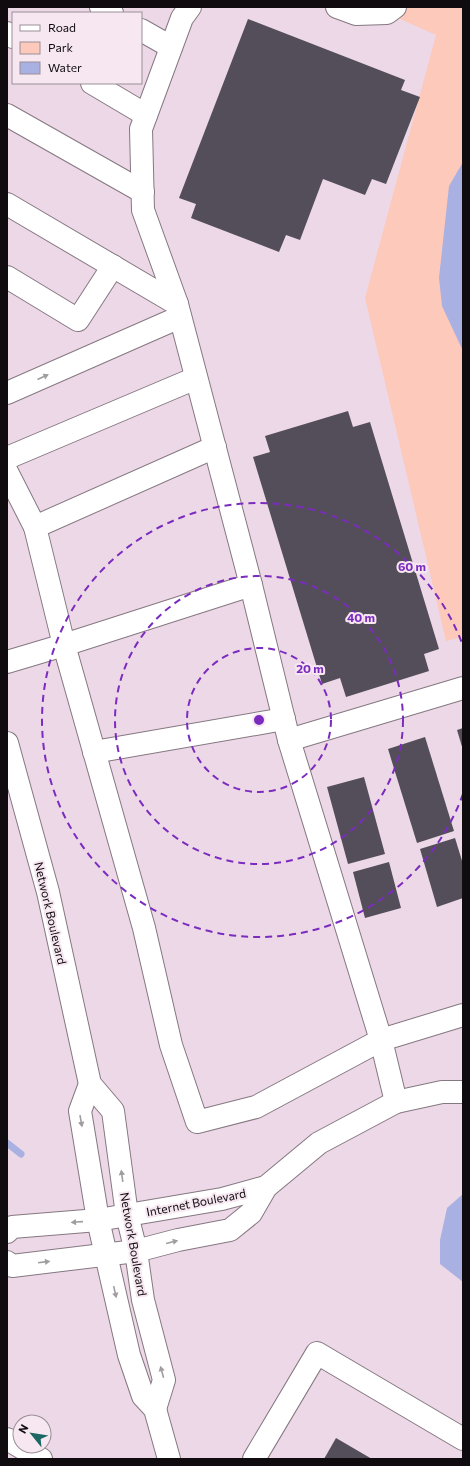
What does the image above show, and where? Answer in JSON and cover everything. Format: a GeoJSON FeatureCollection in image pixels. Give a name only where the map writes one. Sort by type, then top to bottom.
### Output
{"type":"FeatureCollection","features":[{"type":"Feature","properties":{"kind":"street"},"geometry":{"type":"LineString","coordinates":[[101,7],[110,12]]}},
{"type":"Feature","properties":{"kind":"street"},"geometry":{"type":"LineString","coordinates":[[190,7],[182,18],[141,129],[143,210],[178,310],[251,585],[289,740],[381,1040],[396,1102]]}},
{"type":"Feature","properties":{"kind":"street"},"geometry":{"type":"LineString","coordinates":[[337,7],[356,14],[387,13],[395,7]]}},
{"type":"Feature","properties":{"kind":"street"},"geometry":{"type":"LineString","coordinates":[[142,31],[171,47]]}},
{"type":"Feature","properties":{"kind":"street"},"geometry":{"type":"LineString","coordinates":[[94,84],[146,115]]}},
{"type":"Feature","properties":{"kind":"street"},"geometry":{"type":"LineString","coordinates":[[7,115],[143,192]]}},
{"type":"Feature","properties":{"kind":"street"},"geometry":{"type":"LineString","coordinates":[[7,204],[113,266],[178,310]]}},
{"type":"Feature","properties":{"kind":"street"},"geometry":{"type":"LineString","coordinates":[[7,277],[78,320],[113,266]]}},
{"type":"Feature","properties":{"kind":"street"},"geometry":{"type":"LineString","coordinates":[[7,393],[178,310]]}},
{"type":"Feature","properties":{"kind":"street"},"geometry":{"type":"LineString","coordinates":[[7,458],[196,378]]}},
{"type":"Feature","properties":{"kind":"street"},"geometry":{"type":"LineString","coordinates":[[35,528],[215,447]]}},
{"type":"Feature","properties":{"kind":"street"},"geometry":{"type":"LineString","coordinates":[[7,472],[35,528],[64,645],[144,928],[171,1045],[197,1122],[256,1107],[381,1040],[463,1015]]}},
{"type":"Feature","properties":{"kind":"street"},"geometry":{"type":"LineString","coordinates":[[7,662],[251,585]]}},
{"type":"Feature","properties":{"kind":"street"},"geometry":{"type":"LineString","coordinates":[[289,740],[463,688]]}},
{"type":"Feature","properties":{"kind":"street"},"geometry":{"type":"LineString","coordinates":[[94,752],[284,718]]}},
{"type":"Feature","properties":{"kind":"street","name":"Network Boulevard"},"geometry":{"type":"LineString","coordinates":[[7,743],[48,892],[90,1084],[113,1111],[127,1215],[136,1251],[143,1300],[164,1380],[155,1409]]}},
{"type":"Feature","properties":{"kind":"street"},"geometry":{"type":"LineString","coordinates":[[90,1084],[80,1111],[98,1220],[129,1355],[142,1396],[155,1409],[170,1459]]}},
{"type":"Feature","properties":{"kind":"street","name":"Internet Boulevard"},"geometry":{"type":"LineString","coordinates":[[7,1262],[12,1266],[136,1251],[178,1240],[230,1230],[251,1212],[266,1187],[319,1143],[396,1102],[442,1092],[463,1092]]}},
{"type":"Feature","properties":{"kind":"street","name":"Internet Boulevard"},"geometry":{"type":"LineString","coordinates":[[7,1232],[12,1227],[98,1220],[222,1199],[266,1187]]}},
{"type":"Feature","properties":{"kind":"street"},"geometry":{"type":"LineString","coordinates":[[254,1459],[317,1353],[463,1439]]}},
{"type":"Feature","properties":{"kind":"street"},"geometry":{"type":"LineString","coordinates":[[7,1439],[41,1459]]}},
{"type":"Feature","properties":{"kind":"shaded area"},"geometry":{"type":"Polygon","coordinates":[[[7,7],[463,7],[463,1459],[7,1459],[7,7]]]}},
{"type":"Feature","properties":{"kind":"green space"},"geometry":{"type":"Polygon","coordinates":[[[373,7],[463,7],[463,637],[446,641],[365,298],[436,35],[373,7]]]}},
{"type":"Feature","properties":{"kind":"water"},"geometry":{"type":"Polygon","coordinates":[[[463,162],[463,351],[442,306],[439,278],[449,186],[463,162]]]}},
{"type":"Feature","properties":{"kind":"water"},"geometry":{"type":"Polygon","coordinates":[[[463,1194],[463,1282],[440,1264],[440,1240],[447,1208],[463,1194]]]}},
{"type":"Feature","properties":{"kind":"building"},"geometry":{"type":"Polygon","coordinates":[[[248,19],[405,80],[401,90],[420,97],[386,184],[372,179],[365,195],[323,179],[300,240],[286,235],[279,252],[191,218],[196,204],[179,198],[248,19]]]}},
{"type":"Feature","properties":{"kind":"building"},"geometry":{"type":"Polygon","coordinates":[[[348,411],[353,427],[370,422],[439,649],[424,654],[429,671],[346,697],[340,678],[322,684],[253,457],[270,452],[265,436],[348,411]]]}},
{"type":"Feature","properties":{"kind":"building"},"geometry":{"type":"Polygon","coordinates":[[[463,728],[463,750],[457,730],[463,728]]]}},
{"type":"Feature","properties":{"kind":"building"},"geometry":{"type":"Polygon","coordinates":[[[425,737],[454,831],[417,843],[388,749],[425,737]]]}},
{"type":"Feature","properties":{"kind":"building"},"geometry":{"type":"Polygon","coordinates":[[[364,777],[385,854],[348,864],[327,787],[364,777]]]}},
{"type":"Feature","properties":{"kind":"building"},"geometry":{"type":"Polygon","coordinates":[[[455,838],[463,864],[463,898],[437,907],[420,849],[455,838]]]}},
{"type":"Feature","properties":{"kind":"building"},"geometry":{"type":"Polygon","coordinates":[[[389,862],[401,908],[365,918],[353,872],[389,862]]]}},
{"type":"Feature","properties":{"kind":"building"},"geometry":{"type":"Polygon","coordinates":[[[336,1438],[372,1459],[324,1459],[336,1438]]]}},
{"type":"Feature","properties":{"kind":"waterway"},"geometry":{"type":"LineString","coordinates":[[7,1143],[21,1154]]}}]}
